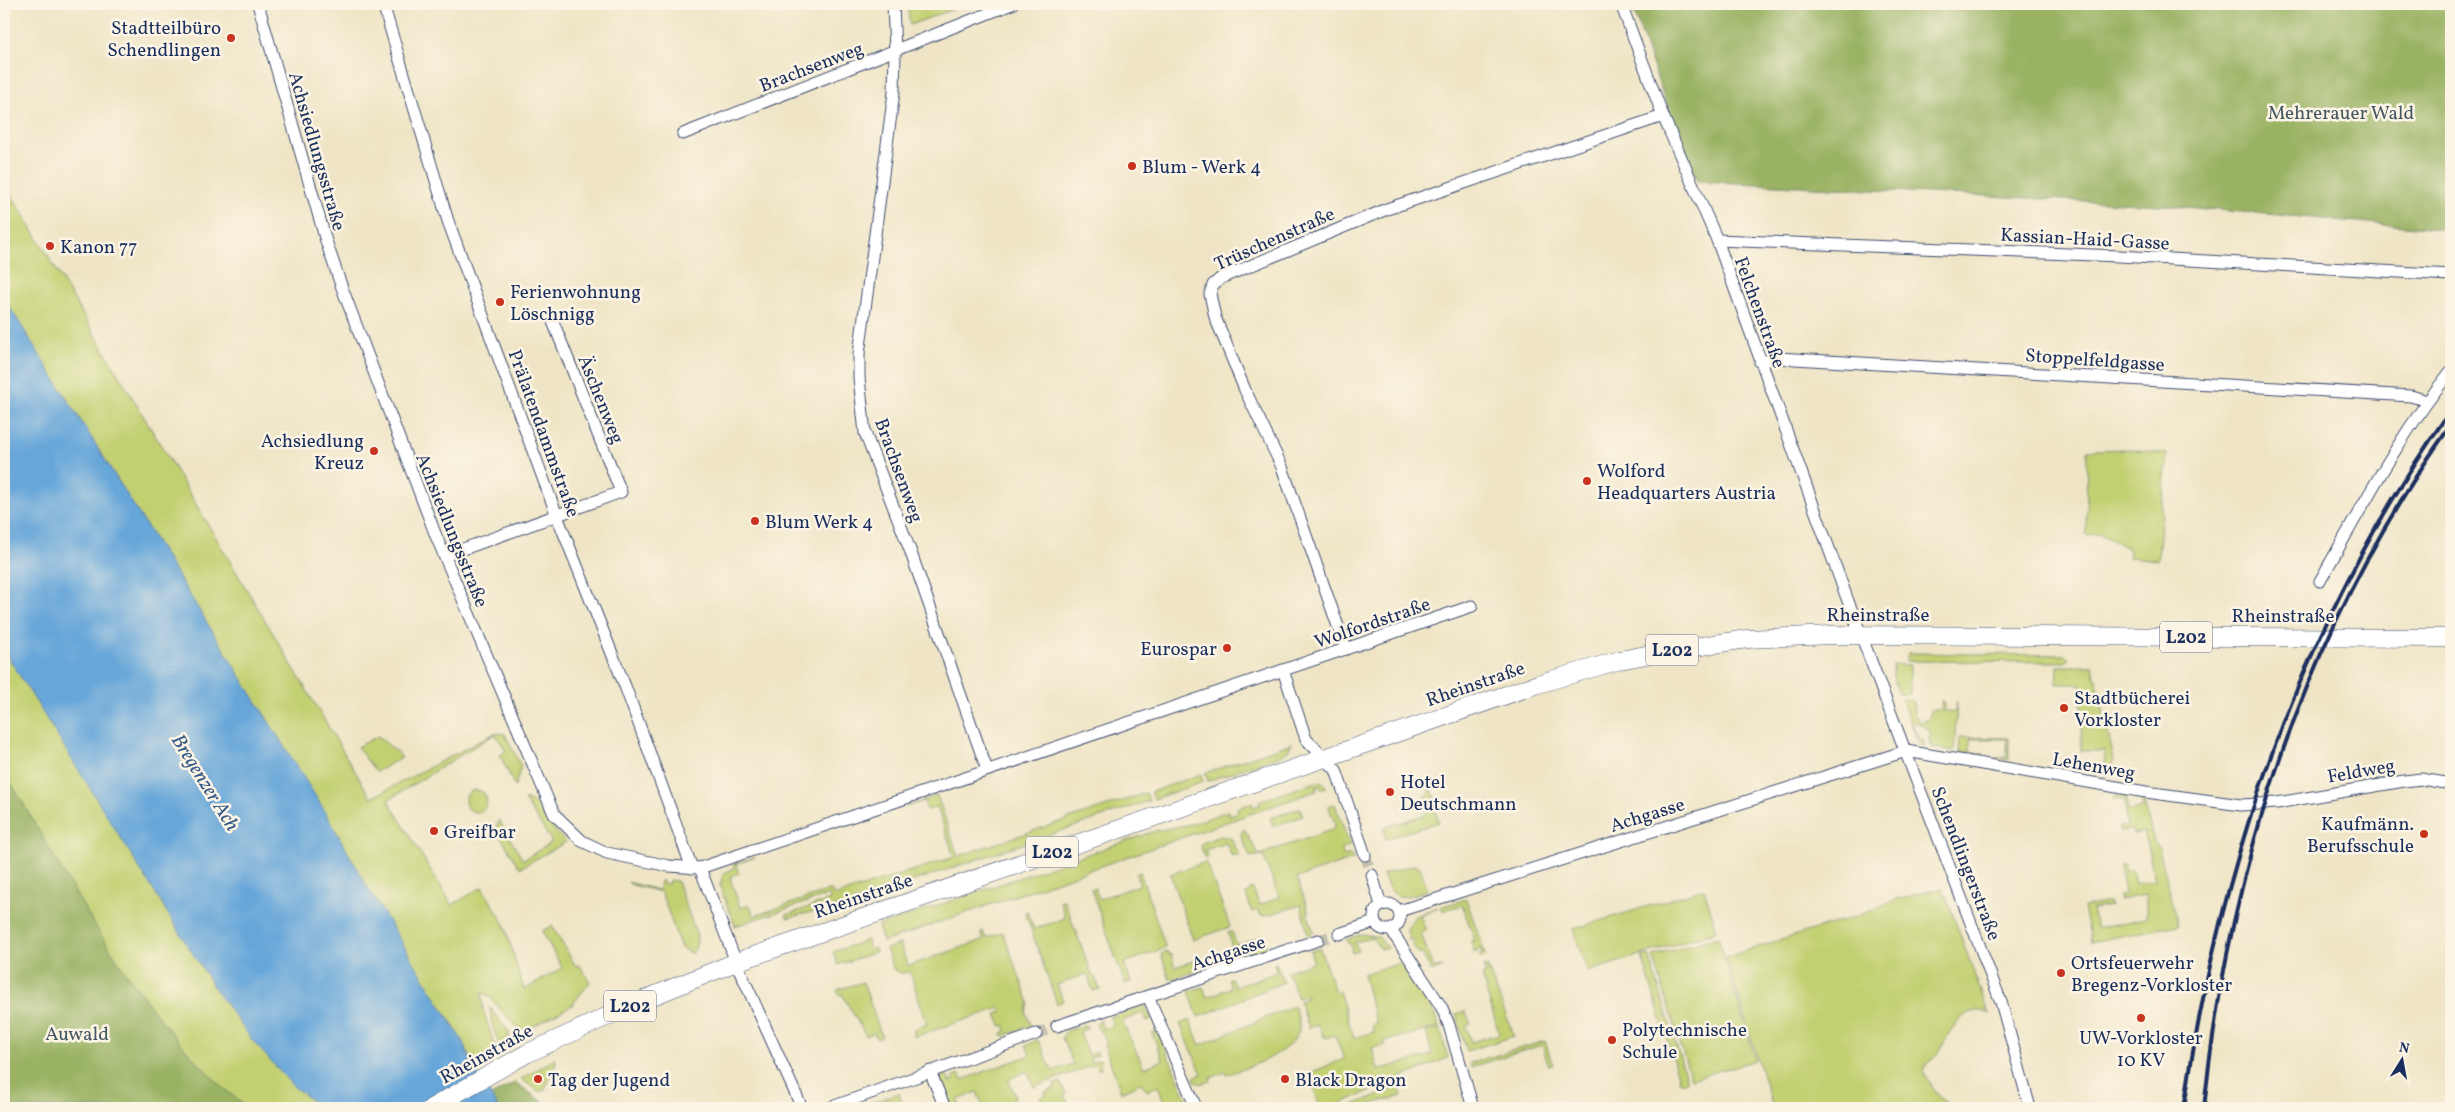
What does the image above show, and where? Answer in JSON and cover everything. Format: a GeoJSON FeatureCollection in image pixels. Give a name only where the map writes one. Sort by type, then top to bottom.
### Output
{"type":"FeatureCollection","features":[{"type":"Feature","properties":{"kind":"main road","name":"Rheinstraße"},"geometry":{"type":"LineString","coordinates":[[432,1108],[513,1061],[620,1010],[736,962],[1538,684],[1620,660],[1747,639],[1860,634],[2451,638]]}},
{"type":"Feature","properties":{"kind":"street","name":"Achsiedlungsstraße"},"geometry":{"type":"LineString","coordinates":[[258,4],[333,264],[444,556],[525,749],[559,820],[582,841],[607,853],[669,866],[696,868]]}},
{"type":"Feature","properties":{"kind":"street","name":"Prälatendammstraße"},"geometry":{"type":"LineString","coordinates":[[383,4],[448,221],[557,516],[626,686],[696,868]]}},
{"type":"Feature","properties":{"kind":"street","name":"Brachsenweg"},"geometry":{"type":"LineString","coordinates":[[893,4],[896,52],[891,122],[859,354],[862,417],[865,433],[910,550],[988,770]]}},
{"type":"Feature","properties":{"kind":"street"},"geometry":{"type":"LineString","coordinates":[[896,52],[1012,4]]}},
{"type":"Feature","properties":{"kind":"street","name":"Felchenstraße"},"geometry":{"type":"LineString","coordinates":[[1621,4],[1663,116],[1717,240],[1860,634]]}},
{"type":"Feature","properties":{"kind":"street","name":"Brachsenweg"},"geometry":{"type":"LineString","coordinates":[[683,134],[896,52]]}},
{"type":"Feature","properties":{"kind":"street","name":"Trüschenstraße"},"geometry":{"type":"LineString","coordinates":[[1346,649],[1282,467],[1245,390],[1215,316],[1210,294],[1213,285],[1220,278],[1333,230],[1663,116]]}},
{"type":"Feature","properties":{"kind":"street","name":"Kassian-Haid-Gasse"},"geometry":{"type":"LineString","coordinates":[[1717,240],[2119,256],[2451,275]]}},
{"type":"Feature","properties":{"kind":"street","name":"Äschenweg"},"geometry":{"type":"LineString","coordinates":[[552,319],[621,492],[557,516]]}},
{"type":"Feature","properties":{"kind":"street","name":"Stoppelfeldgasse"},"geometry":{"type":"LineString","coordinates":[[1760,362],[1778,358],[1957,368],[2411,396],[2427,401]]}},
{"type":"Feature","properties":{"kind":"street"},"geometry":{"type":"LineString","coordinates":[[2320,581],[2389,458],[2427,401],[2451,371]]}},
{"type":"Feature","properties":{"kind":"street"},"geometry":{"type":"LineString","coordinates":[[444,556],[557,516]]}},
{"type":"Feature","properties":{"kind":"street","name":"Wolfordstraße"},"geometry":{"type":"LineString","coordinates":[[1283,670],[1472,606]]}},
{"type":"Feature","properties":{"kind":"street","name":"Schendlingerstraße"},"geometry":{"type":"LineString","coordinates":[[1860,634],[2001,1002],[2030,1108]]}},
{"type":"Feature","properties":{"kind":"street"},"geometry":{"type":"LineString","coordinates":[[802,1108],[696,868],[1283,670],[1306,739],[1336,770],[1365,853]]}},
{"type":"Feature","properties":{"kind":"street","name":"Lehenweg"},"geometry":{"type":"LineString","coordinates":[[1906,752],[2205,801],[2241,805],[2277,803]]}},
{"type":"Feature","properties":{"kind":"street","name":"Achgasse"},"geometry":{"type":"LineString","coordinates":[[1399,911],[1906,752]]}},
{"type":"Feature","properties":{"kind":"street","name":"Feldweg"},"geometry":{"type":"LineString","coordinates":[[2277,803],[2404,780],[2421,779],[2451,784]]}},
{"type":"Feature","properties":{"kind":"street"},"geometry":{"type":"LineString","coordinates":[[1372,875],[1381,905]]}},
{"type":"Feature","properties":{"kind":"street"},"geometry":{"type":"LineString","coordinates":[[1381,905],[1393,905],[1399,911],[1398,924],[1391,930]]}},
{"type":"Feature","properties":{"kind":"street"},"geometry":{"type":"LineString","coordinates":[[1381,905],[1374,914],[1375,922],[1380,928],[1391,930],[1434,996],[1449,1025],[1473,1108]]}},
{"type":"Feature","properties":{"kind":"street"},"geometry":{"type":"LineString","coordinates":[[1339,934],[1375,922]]}},
{"type":"Feature","properties":{"kind":"street","name":"Achgasse"},"geometry":{"type":"LineString","coordinates":[[1057,1026],[1318,940]]}},
{"type":"Feature","properties":{"kind":"street"},"geometry":{"type":"LineString","coordinates":[[1148,996],[1195,1104],[1187,1108]]}},
{"type":"Feature","properties":{"kind":"street"},"geometry":{"type":"LineString","coordinates":[[829,1108],[1036,1034]]}},
{"type":"Feature","properties":{"kind":"street"},"geometry":{"type":"LineString","coordinates":[[930,1071],[945,1108]]}},
{"type":"Feature","properties":{"kind":"green space"},"geometry":{"type":"Polygon","coordinates":[[[907,4],[967,4],[910,25],[907,4]]]}},
{"type":"Feature","properties":{"kind":"green space","name":"Mehrerauer Wald"},"geometry":{"type":"Polygon","coordinates":[[[1631,4],[2451,4],[2451,230],[2161,205],[1698,181],[1670,114],[1631,4]]]}},
{"type":"Feature","properties":{"kind":"green space"},"geometry":{"type":"Polygon","coordinates":[[[4,182],[371,798],[495,733],[505,734],[521,766],[515,787],[500,755],[506,751],[495,734],[388,800],[452,905],[482,887],[504,923],[524,990],[562,968],[542,931],[552,926],[575,965],[580,966],[590,982],[572,1005],[525,1031],[513,1023],[482,992],[483,1010],[496,1049],[472,1063],[462,1040],[368,888],[324,810],[4,298],[4,182]]]}},
{"type":"Feature","properties":{"kind":"green space"},"geometry":{"type":"Polygon","coordinates":[[[2131,449],[2167,454],[2158,560],[2129,557],[2128,548],[2100,534],[2086,535],[2087,450],[2131,449]]]}},
{"type":"Feature","properties":{"kind":"green space"},"geometry":{"type":"Polygon","coordinates":[[[4,649],[213,986],[293,1085],[321,1108],[4,1108],[4,649]]]}},
{"type":"Feature","properties":{"kind":"green space"},"geometry":{"type":"Polygon","coordinates":[[[1908,653],[2065,655],[2070,659],[2065,662],[1906,661],[1908,653]]]}},
{"type":"Feature","properties":{"kind":"green space"},"geometry":{"type":"Polygon","coordinates":[[[1893,665],[1910,665],[1910,694],[1899,694],[1893,676],[1893,665]]]}},
{"type":"Feature","properties":{"kind":"green space"},"geometry":{"type":"Polygon","coordinates":[[[2058,666],[2093,666],[2114,759],[2108,776],[2106,776],[2104,751],[2081,751],[2082,684],[2057,684],[2058,666]]]}},
{"type":"Feature","properties":{"kind":"green space"},"geometry":{"type":"Polygon","coordinates":[[[1901,699],[1913,701],[1914,714],[1921,722],[1929,719],[1931,710],[1941,710],[1942,701],[1944,701],[1944,712],[1955,712],[1957,701],[1954,751],[1931,747],[1928,738],[1931,736],[1928,730],[1912,722],[1916,734],[1920,737],[1917,738],[1918,741],[1923,739],[1925,746],[1919,744],[1901,699]]]}},
{"type":"Feature","properties":{"kind":"green space"},"geometry":{"type":"Polygon","coordinates":[[[378,736],[402,757],[376,772],[357,747],[378,736]]]}},
{"type":"Feature","properties":{"kind":"green space"},"geometry":{"type":"Polygon","coordinates":[[[1959,737],[2009,738],[2009,760],[1995,758],[2007,757],[2007,739],[1970,739],[1970,752],[1984,754],[1982,755],[1960,752],[1959,737]]]}},
{"type":"Feature","properties":{"kind":"green space"},"geometry":{"type":"Polygon","coordinates":[[[1292,743],[1288,751],[1282,755],[1208,781],[1205,773],[1292,743]]]}},
{"type":"Feature","properties":{"kind":"green space","name":"Auwald"},"geometry":{"type":"Polygon","coordinates":[[[4,771],[83,906],[141,994],[173,1035],[208,1073],[247,1108],[4,1108],[4,771]]]}},
{"type":"Feature","properties":{"kind":"green space"},"geometry":{"type":"Polygon","coordinates":[[[1201,774],[1203,782],[1154,799],[1151,792],[1201,774]]]}},
{"type":"Feature","properties":{"kind":"green space"},"geometry":{"type":"Polygon","coordinates":[[[1316,782],[1323,783],[1327,787],[1321,789],[1319,786],[1316,787],[1317,791],[883,942],[878,926],[1155,831],[1191,824],[1228,811],[1229,815],[1238,812],[1237,808],[1252,803],[1253,807],[1260,805],[1259,801],[1316,782]]]}},
{"type":"Feature","properties":{"kind":"green space"},"geometry":{"type":"Polygon","coordinates":[[[1431,787],[1438,806],[1434,808],[1439,822],[1386,839],[1383,828],[1427,814],[1422,800],[1429,794],[1431,787]]]}},
{"type":"Feature","properties":{"kind":"green space"},"geometry":{"type":"Polygon","coordinates":[[[472,790],[480,790],[487,797],[487,805],[480,812],[472,812],[465,805],[465,797],[472,790]]]}},
{"type":"Feature","properties":{"kind":"green space"},"geometry":{"type":"Polygon","coordinates":[[[1146,793],[1149,801],[846,904],[787,918],[786,915],[830,900],[829,895],[735,926],[720,886],[723,874],[734,868],[733,864],[755,857],[736,864],[739,873],[730,877],[740,908],[750,905],[754,916],[831,890],[834,896],[954,857],[937,807],[927,810],[924,801],[906,807],[937,795],[958,856],[1146,793]]]}},
{"type":"Feature","properties":{"kind":"green space"},"geometry":{"type":"Polygon","coordinates":[[[2116,794],[2126,795],[2128,810],[2142,808],[2141,800],[2144,802],[2154,842],[2159,848],[2178,925],[2091,942],[2084,907],[2109,902],[2110,906],[2092,909],[2096,928],[2146,918],[2146,895],[2119,900],[2119,896],[2125,894],[2120,865],[2124,865],[2125,871],[2132,870],[2135,884],[2155,880],[2144,832],[2133,834],[2132,830],[2119,831],[2119,827],[2127,826],[2124,800],[2114,798],[2112,801],[2116,794]]]}},
{"type":"Feature","properties":{"kind":"green space"},"geometry":{"type":"Polygon","coordinates":[[[524,799],[536,803],[545,820],[566,842],[519,867],[496,829],[499,820],[523,860],[552,842],[524,799]]]}},
{"type":"Feature","properties":{"kind":"green space"},"geometry":{"type":"Polygon","coordinates":[[[1335,804],[1350,845],[1341,849],[1344,856],[1351,854],[1353,859],[1297,878],[1309,913],[1306,914],[1309,917],[1314,933],[1308,935],[1301,905],[1265,916],[1260,915],[1258,910],[1252,912],[1246,895],[1250,889],[1252,888],[1260,905],[1279,897],[1263,855],[1250,857],[1241,835],[1242,831],[1244,829],[1259,855],[1334,829],[1335,823],[1328,806],[1335,804]]]}},
{"type":"Feature","properties":{"kind":"green space"},"geometry":{"type":"Polygon","coordinates":[[[1300,808],[1303,816],[1273,827],[1270,818],[1300,808]]]}},
{"type":"Feature","properties":{"kind":"green space"},"geometry":{"type":"Polygon","coordinates":[[[1220,836],[1231,838],[1240,856],[1231,855],[1226,843],[1205,850],[1208,858],[1205,859],[1201,847],[1202,843],[1220,836]]]}},
{"type":"Feature","properties":{"kind":"green space"},"geometry":{"type":"Polygon","coordinates":[[[1206,862],[1230,927],[1193,940],[1170,874],[1206,862]]]}},
{"type":"Feature","properties":{"kind":"green space"},"geometry":{"type":"Polygon","coordinates":[[[1414,865],[1420,867],[1428,890],[1405,896],[1395,894],[1387,884],[1383,874],[1414,865]]]}},
{"type":"Feature","properties":{"kind":"green space"},"geometry":{"type":"Polygon","coordinates":[[[1140,872],[1166,948],[1124,963],[1131,982],[1125,984],[1091,889],[1095,888],[1099,899],[1140,885],[1136,874],[1140,872]]]}},
{"type":"Feature","properties":{"kind":"green space"},"geometry":{"type":"Polygon","coordinates":[[[669,880],[677,881],[697,936],[696,946],[692,954],[681,948],[661,892],[632,885],[628,882],[658,890],[661,881],[664,884],[668,884],[669,880]]]}},
{"type":"Feature","properties":{"kind":"green space"},"geometry":{"type":"Polygon","coordinates":[[[1943,888],[1989,1014],[1974,1011],[1962,1018],[1951,1030],[1939,1053],[1927,1064],[1923,1071],[1931,1085],[1950,1108],[1773,1108],[1726,957],[1860,915],[1897,899],[1943,888]]]}},
{"type":"Feature","properties":{"kind":"green space"},"geometry":{"type":"Polygon","coordinates":[[[1704,889],[1717,931],[1587,972],[1573,929],[1704,889]]]}},
{"type":"Feature","properties":{"kind":"green space"},"geometry":{"type":"Polygon","coordinates":[[[1466,899],[1486,956],[1481,958],[1479,954],[1483,953],[1481,948],[1475,953],[1471,941],[1475,940],[1462,905],[1442,911],[1440,907],[1466,899]]]}},
{"type":"Feature","properties":{"kind":"green space"},"geometry":{"type":"Polygon","coordinates":[[[1064,900],[1093,977],[1095,977],[1100,989],[1093,991],[1087,974],[1057,985],[1063,1001],[1057,1004],[1025,912],[1027,911],[1034,929],[1065,918],[1060,901],[1064,900]]]}},
{"type":"Feature","properties":{"kind":"green space"},"geometry":{"type":"Polygon","coordinates":[[[1438,907],[1420,915],[1426,931],[1421,933],[1433,968],[1443,967],[1432,972],[1422,953],[1420,955],[1412,944],[1414,939],[1409,940],[1407,929],[1415,916],[1438,907]]]}},
{"type":"Feature","properties":{"kind":"green space"},"geometry":{"type":"Polygon","coordinates":[[[983,931],[986,938],[1003,932],[1029,1003],[1026,1012],[1031,1026],[1003,1036],[1002,1033],[1006,1031],[1004,1025],[1001,1026],[996,1014],[1002,1012],[1000,1008],[914,1037],[914,1029],[927,1024],[910,972],[901,973],[894,970],[886,949],[900,944],[908,966],[983,940],[981,932],[983,931]]]}},
{"type":"Feature","properties":{"kind":"green space"},"geometry":{"type":"Polygon","coordinates":[[[1228,932],[1232,932],[1237,945],[1264,935],[1267,948],[1241,958],[1239,953],[1234,955],[1228,932]]]}},
{"type":"Feature","properties":{"kind":"green space"},"geometry":{"type":"Polygon","coordinates":[[[1362,934],[1379,937],[1387,948],[1381,950],[1373,938],[1371,938],[1355,942],[1358,951],[1352,953],[1351,943],[1348,944],[1347,939],[1362,934]]]}},
{"type":"Feature","properties":{"kind":"green space"},"geometry":{"type":"Polygon","coordinates":[[[1718,937],[1756,1060],[1691,1079],[1653,956],[1718,937]]]}},
{"type":"Feature","properties":{"kind":"green space"},"geometry":{"type":"Polygon","coordinates":[[[867,940],[870,950],[875,948],[876,952],[838,965],[833,952],[867,940]]]}},
{"type":"Feature","properties":{"kind":"green space"},"geometry":{"type":"Polygon","coordinates":[[[1320,948],[1335,992],[1339,991],[1354,1038],[1374,1032],[1372,1025],[1376,1023],[1363,974],[1400,963],[1422,993],[1436,1018],[1439,1027],[1385,1041],[1385,1045],[1372,1048],[1378,1070],[1432,1055],[1426,1032],[1440,1028],[1448,1058],[1330,1108],[1321,1108],[1307,1074],[1344,1059],[1335,1035],[1325,1038],[1317,1025],[1309,1028],[1299,1001],[1307,998],[1306,995],[1298,998],[1287,971],[1314,962],[1310,951],[1320,948]]]}},
{"type":"Feature","properties":{"kind":"green space"},"geometry":{"type":"Polygon","coordinates":[[[1167,951],[1169,955],[1171,954],[1175,967],[1199,959],[1203,969],[1170,980],[1161,954],[1167,951]]]}},
{"type":"Feature","properties":{"kind":"green space"},"geometry":{"type":"Polygon","coordinates":[[[1649,955],[1687,1081],[1680,1083],[1642,956],[1649,955]]]}},
{"type":"Feature","properties":{"kind":"green space"},"geometry":{"type":"Polygon","coordinates":[[[1276,963],[1284,982],[1198,1017],[1189,991],[1203,987],[1207,997],[1231,988],[1228,979],[1231,978],[1235,987],[1277,972],[1274,964],[1276,963]]]}},
{"type":"Feature","properties":{"kind":"green space"},"geometry":{"type":"Polygon","coordinates":[[[1487,966],[1514,1036],[1467,1051],[1456,1014],[1465,1011],[1471,1024],[1466,1026],[1471,1042],[1499,1034],[1482,976],[1486,974],[1483,967],[1487,966]]]}},
{"type":"Feature","properties":{"kind":"green space"},"geometry":{"type":"Polygon","coordinates":[[[863,982],[882,1037],[877,1039],[874,1033],[866,1036],[842,994],[839,995],[837,990],[863,982]]]}},
{"type":"Feature","properties":{"kind":"green space"},"geometry":{"type":"Polygon","coordinates":[[[1145,1005],[1152,1019],[1147,1021],[1143,1013],[1122,1021],[1144,1068],[1163,1060],[1152,1033],[1157,1031],[1188,1101],[1187,1105],[1180,1108],[1161,1108],[1166,1106],[1158,1086],[1147,1091],[1141,1083],[1121,1092],[1104,1045],[1107,1044],[1096,1024],[1100,1020],[1103,1029],[1113,1026],[1110,1017],[1145,1005]]]}},
{"type":"Feature","properties":{"kind":"green space"},"geometry":{"type":"Polygon","coordinates":[[[1294,1006],[1299,1028],[1296,1037],[1290,1045],[1269,1058],[1246,1068],[1227,1075],[1225,1072],[1210,1078],[1211,1081],[1201,1083],[1195,1081],[1194,1077],[1202,1074],[1180,1024],[1190,1020],[1200,1045],[1294,1006]]]}},
{"type":"Feature","properties":{"kind":"green space"},"geometry":{"type":"Polygon","coordinates":[[[490,1008],[509,1032],[509,1041],[500,1046],[492,1025],[490,1008]]]}},
{"type":"Feature","properties":{"kind":"green space"},"geometry":{"type":"Polygon","coordinates":[[[1085,1025],[1088,1028],[1080,1032],[1088,1055],[1097,1052],[1098,1055],[1090,1058],[1091,1062],[1100,1059],[1101,1069],[1098,1069],[1096,1064],[1034,1087],[1027,1071],[1008,1080],[1016,1096],[1013,1098],[1018,1108],[984,1108],[977,1092],[958,1100],[961,1108],[952,1108],[940,1078],[947,1075],[950,1082],[954,1081],[953,1077],[959,1074],[962,1080],[1030,1055],[1026,1045],[1038,1040],[1052,1071],[1073,1064],[1062,1038],[1066,1031],[1085,1025]]]}},
{"type":"Feature","properties":{"kind":"green space"},"geometry":{"type":"Polygon","coordinates":[[[1545,1041],[1553,1065],[1549,1066],[1542,1045],[1471,1067],[1470,1063],[1545,1041]]]}},
{"type":"Feature","properties":{"kind":"green space"},"geometry":{"type":"Polygon","coordinates":[[[555,1059],[556,1064],[544,1091],[538,1091],[521,1079],[555,1059]]]}},
{"type":"Feature","properties":{"kind":"green space"},"geometry":{"type":"Polygon","coordinates":[[[516,1082],[551,1108],[498,1108],[491,1096],[516,1082]]]}},
{"type":"Feature","properties":{"kind":"green space"},"geometry":{"type":"Polygon","coordinates":[[[1060,1082],[1066,1094],[1064,1096],[1072,1108],[1044,1108],[1040,1098],[1046,1095],[1045,1092],[1055,1088],[1054,1084],[1060,1082]]]}},
{"type":"Feature","properties":{"kind":"green space"},"geometry":{"type":"Polygon","coordinates":[[[1399,1087],[1402,1096],[1355,1108],[1345,1108],[1399,1087]]]}},
{"type":"Feature","properties":{"kind":"green space"},"geometry":{"type":"Polygon","coordinates":[[[899,1093],[903,1108],[873,1108],[865,1105],[899,1093]]]}},
{"type":"Feature","properties":{"kind":"water","name":"Bregenzer Ach"},"geometry":{"type":"Polygon","coordinates":[[[4,298],[324,810],[368,888],[462,1040],[472,1063],[498,1108],[321,1108],[293,1086],[252,1040],[213,986],[10,660],[4,649],[4,298]]]}},
{"type":"Feature","properties":{"kind":"tunnel"},"geometry":{"type":"LineString","coordinates":[[1365,855],[1372,875]]}},
{"type":"Feature","properties":{"kind":"tunnel"},"geometry":{"type":"LineString","coordinates":[[1318,940],[1339,934]]}},
{"type":"Feature","properties":{"kind":"tunnel"},"geometry":{"type":"LineString","coordinates":[[1036,1034],[1057,1026]]}},
{"type":"Feature","properties":{"kind":"railway"},"geometry":{"type":"LineString","coordinates":[[2184,1108],[2200,1015],[2220,923],[2246,832],[2276,743],[2311,656],[2352,571],[2399,489],[2451,410]]}},
{"type":"Feature","properties":{"kind":"railway"},"geometry":{"type":"LineString","coordinates":[[2204,1108],[2216,1017],[2233,927],[2255,838],[2283,750],[2316,665],[2355,582],[2400,502],[2451,425]]}},
{"type":"Feature","properties":{"kind":"place","name":"Stadtteilbüro Schendlingen"},"geometry":{"type":"Point","coordinates":[231,38]}},
{"type":"Feature","properties":{"kind":"place","name":"Blum - Werk 4"},"geometry":{"type":"Point","coordinates":[1132,166]}},
{"type":"Feature","properties":{"kind":"place","name":"Kanon 77"},"geometry":{"type":"Point","coordinates":[50,246]}},
{"type":"Feature","properties":{"kind":"place","name":"Ferienwohnung Löschnigg"},"geometry":{"type":"Point","coordinates":[500,302]}},
{"type":"Feature","properties":{"kind":"place","name":"Achsiedlung Kreuz"},"geometry":{"type":"Point","coordinates":[374,451]}},
{"type":"Feature","properties":{"kind":"place","name":"Wolford Headquarters Austria"},"geometry":{"type":"Point","coordinates":[1587,481]}},
{"type":"Feature","properties":{"kind":"place","name":"Blum Werk 4"},"geometry":{"type":"Point","coordinates":[755,521]}},
{"type":"Feature","properties":{"kind":"place","name":"Eurospar"},"geometry":{"type":"Point","coordinates":[1227,648]}},
{"type":"Feature","properties":{"kind":"place","name":"Stadtbücherei Vorkloster"},"geometry":{"type":"Point","coordinates":[2064,708]}},
{"type":"Feature","properties":{"kind":"place","name":"Hotel Deutschmann"},"geometry":{"type":"Point","coordinates":[1390,792]}},
{"type":"Feature","properties":{"kind":"place","name":"Greifbar"},"geometry":{"type":"Point","coordinates":[434,831]}},
{"type":"Feature","properties":{"kind":"place","name":"Kaufmänn. Berufsschule"},"geometry":{"type":"Point","coordinates":[2424,834]}},
{"type":"Feature","properties":{"kind":"place","name":"Ortsfeuerwehr Bregenz-Vorkloster"},"geometry":{"type":"Point","coordinates":[2061,973]}},
{"type":"Feature","properties":{"kind":"place","name":"UW-Vorkloster 10 KV"},"geometry":{"type":"Point","coordinates":[2141,1018]}},
{"type":"Feature","properties":{"kind":"place","name":"Polytechnische Schule"},"geometry":{"type":"Point","coordinates":[1612,1040]}},
{"type":"Feature","properties":{"kind":"place","name":"Tag der Jugend"},"geometry":{"type":"Point","coordinates":[538,1079]}},
{"type":"Feature","properties":{"kind":"place","name":"Black Dragon"},"geometry":{"type":"Point","coordinates":[1285,1079]}}]}
